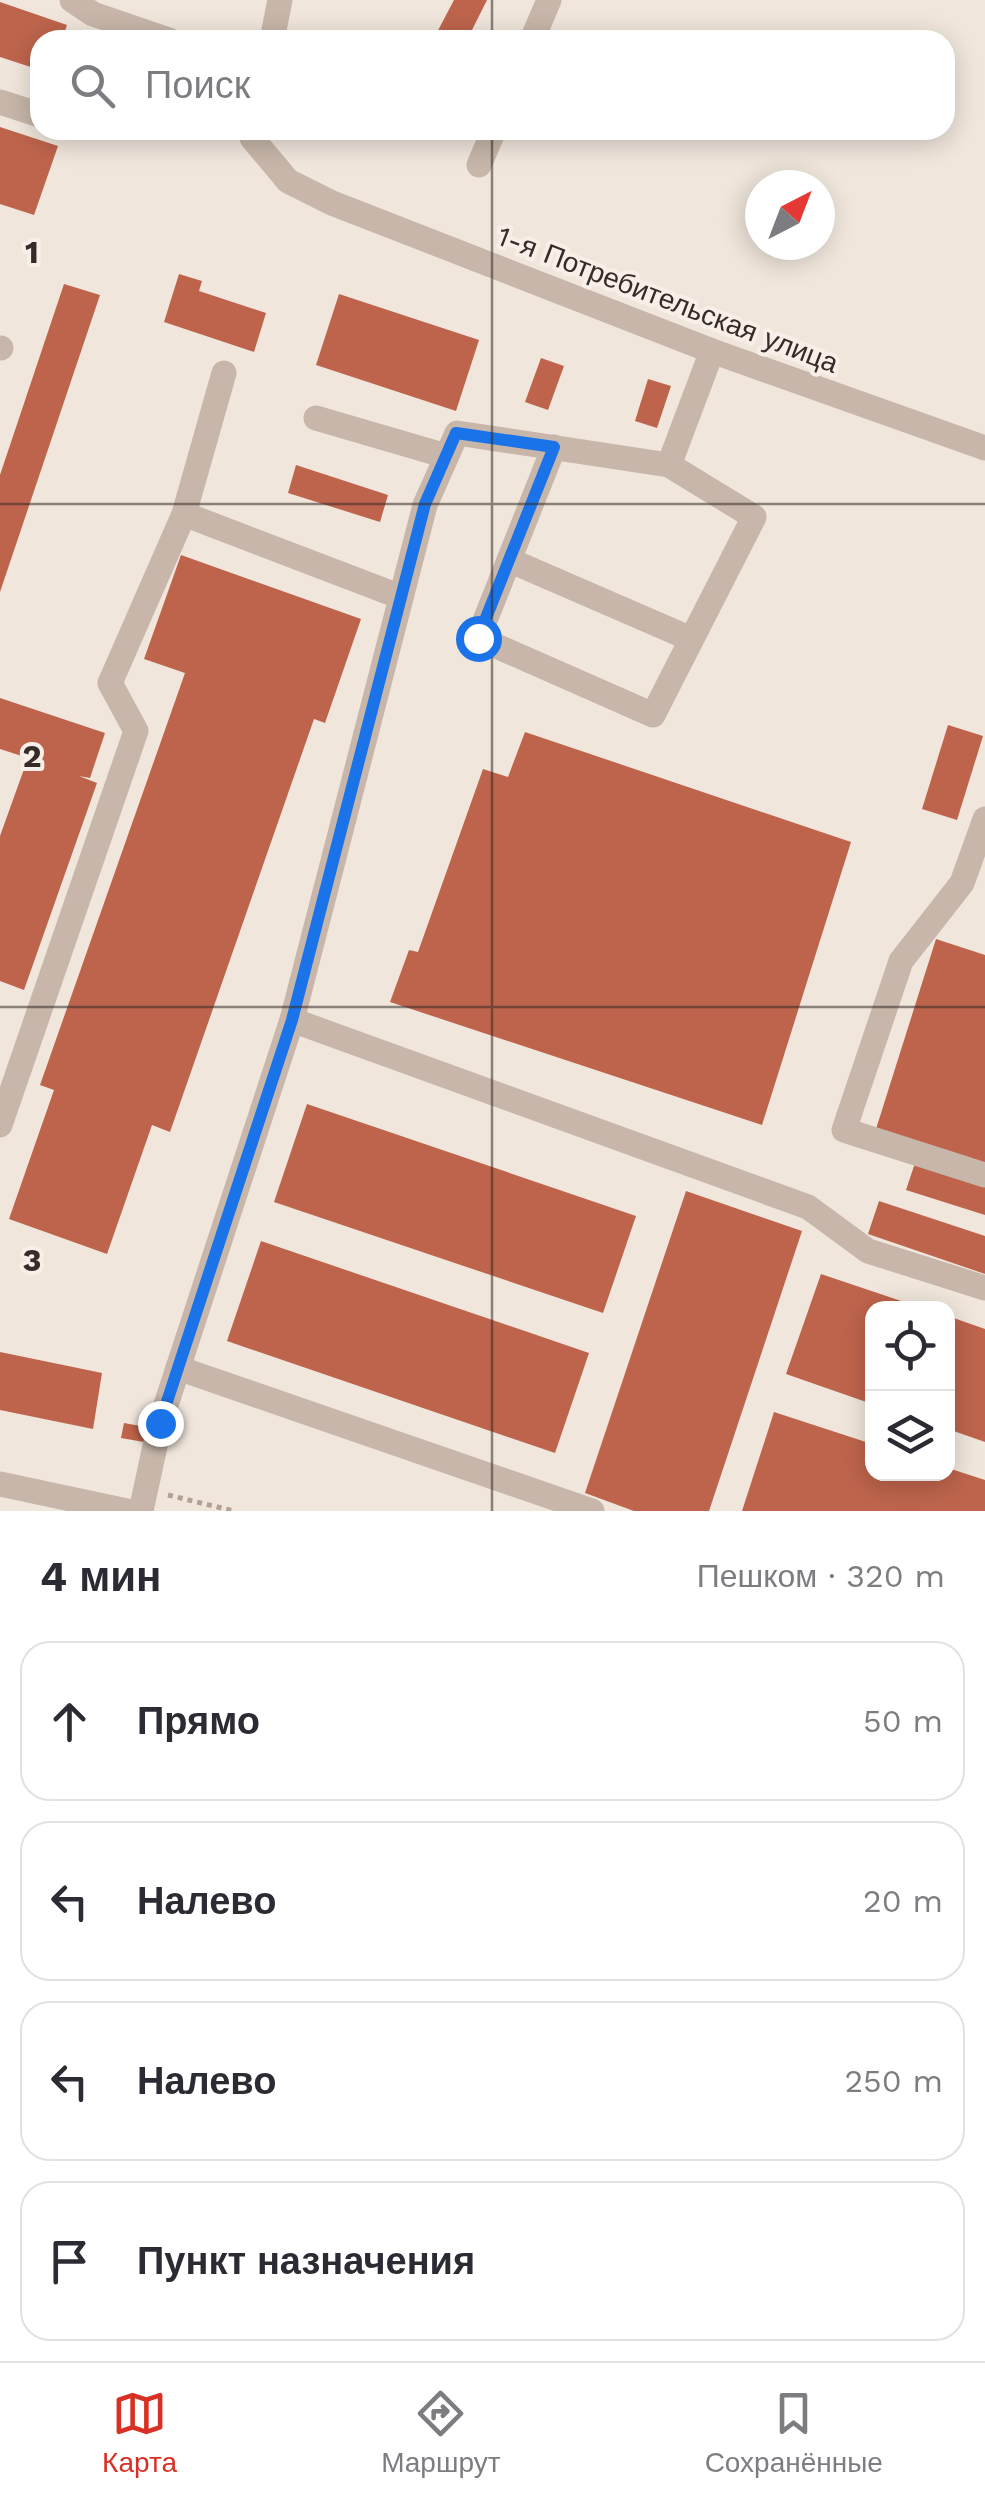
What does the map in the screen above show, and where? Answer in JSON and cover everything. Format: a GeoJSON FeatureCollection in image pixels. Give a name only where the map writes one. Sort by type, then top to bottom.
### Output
{"type":"FeatureCollection","features":[{"type":"Feature","properties":{"kind":"street"},"geometry":{"type":"LineString","coordinates":[[72,0],[93,14],[140,30]]}},
{"type":"Feature","properties":{"kind":"street"},"geometry":{"type":"LineString","coordinates":[[274,30],[280,0]]}},
{"type":"Feature","properties":{"kind":"street"},"geometry":{"type":"LineString","coordinates":[[536,30],[550,0]]}},
{"type":"Feature","properties":{"kind":"street"},"geometry":{"type":"LineString","coordinates":[[0,102],[30,112]]}},
{"type":"Feature","properties":{"kind":"street","name":"1-я Потребительская улица"},"geometry":{"type":"LineString","coordinates":[[254,140],[288,181],[332,203],[712,351],[985,448]]}},
{"type":"Feature","properties":{"kind":"street"},"geometry":{"type":"LineString","coordinates":[[479,164],[490,140]]}},
{"type":"Feature","properties":{"kind":"street"},"geometry":{"type":"LineString","coordinates":[[669,465],[712,351]]}},
{"type":"Feature","properties":{"kind":"street"},"geometry":{"type":"LineString","coordinates":[[0,1125],[136,730],[110,683],[184,514],[224,372]]}},
{"type":"Feature","properties":{"kind":"street"},"geometry":{"type":"LineString","coordinates":[[316,418],[446,456]]}},
{"type":"Feature","properties":{"kind":"street"},"geometry":{"type":"LineString","coordinates":[[142,1511],[160,1423],[292,1020],[425,504],[456,433],[554,447],[669,465],[754,517],[653,715],[478,638],[554,447]]}},
{"type":"Feature","properties":{"kind":"street"},"geometry":{"type":"LineString","coordinates":[[184,514],[401,596]]}},
{"type":"Feature","properties":{"kind":"street"},"geometry":{"type":"LineString","coordinates":[[509,560],[691,639]]}},
{"type":"Feature","properties":{"kind":"street"},"geometry":{"type":"LineString","coordinates":[[985,819],[962,884],[901,961],[844,1130],[985,1175]]}},
{"type":"Feature","properties":{"kind":"street"},"geometry":{"type":"LineString","coordinates":[[292,1020],[808,1207],[868,1250],[985,1288]]}},
{"type":"Feature","properties":{"kind":"street"},"geometry":{"type":"LineString","coordinates":[[178,1368],[592,1511]]}},
{"type":"Feature","properties":{"kind":"street"},"geometry":{"type":"LineString","coordinates":[[0,1484],[127,1511]]}},
{"type":"Feature","properties":{"kind":"building"},"geometry":{"type":"Polygon","coordinates":[[[454,0],[487,0],[472,30],[438,30],[454,0]]]}},
{"type":"Feature","properties":{"kind":"building"},"geometry":{"type":"Polygon","coordinates":[[[0,2],[67,25],[65,30],[30,30],[30,67],[0,57],[0,2]]]}},
{"type":"Feature","properties":{"kind":"building"},"geometry":{"type":"Polygon","coordinates":[[[0,127],[30,140],[58,146],[34,215],[0,204],[0,127]]]}},
{"type":"Feature","properties":{"kind":"building"},"geometry":{"type":"Polygon","coordinates":[[[179,274],[202,281],[199,291],[266,313],[254,352],[164,322],[179,274]]]}},
{"type":"Feature","properties":{"kind":"building"},"geometry":{"type":"Polygon","coordinates":[[[64,284],[100,295],[0,592],[0,475],[64,284]]]}},
{"type":"Feature","properties":{"kind":"building"},"geometry":{"type":"Polygon","coordinates":[[[339,294],[479,340],[456,411],[316,365],[339,294]]]}},
{"type":"Feature","properties":{"kind":"building"},"geometry":{"type":"Polygon","coordinates":[[[541,358],[564,366],[548,410],[525,402],[541,358]]]}},
{"type":"Feature","properties":{"kind":"building"},"geometry":{"type":"Polygon","coordinates":[[[648,379],[671,386],[657,428],[635,421],[648,379]]]}},
{"type":"Feature","properties":{"kind":"building"},"geometry":{"type":"Polygon","coordinates":[[[296,465],[388,495],[380,522],[288,493],[296,465]]]}},
{"type":"Feature","properties":{"kind":"building"},"geometry":{"type":"Polygon","coordinates":[[[181,555],[361,619],[325,723],[314,719],[170,1132],[152,1125],[107,1254],[9,1219],[54,1090],[40,1085],[185,673],[144,659],[181,555]]]}},
{"type":"Feature","properties":{"kind":"building"},"geometry":{"type":"Polygon","coordinates":[[[0,698],[105,733],[90,778],[79,776],[97,783],[24,990],[0,981],[0,836],[28,758],[0,749],[0,698]]]}},
{"type":"Feature","properties":{"kind":"building"},"geometry":{"type":"Polygon","coordinates":[[[948,725],[983,736],[957,820],[922,809],[948,725]]]}},
{"type":"Feature","properties":{"kind":"building"},"geometry":{"type":"Polygon","coordinates":[[[525,732],[851,842],[762,1125],[390,1002],[409,950],[418,952],[483,769],[508,777],[525,732]]]}},
{"type":"Feature","properties":{"kind":"building"},"geometry":{"type":"Polygon","coordinates":[[[936,939],[985,955],[985,1163],[876,1129],[936,939]]]}},
{"type":"Feature","properties":{"kind":"building"},"geometry":{"type":"Polygon","coordinates":[[[307,1104],[636,1216],[603,1313],[274,1202],[307,1104]]]}},
{"type":"Feature","properties":{"kind":"building"},"geometry":{"type":"Polygon","coordinates":[[[915,1163],[985,1185],[985,1215],[906,1190],[915,1163]]]}},
{"type":"Feature","properties":{"kind":"building"},"geometry":{"type":"Polygon","coordinates":[[[686,1191],[802,1231],[709,1511],[634,1511],[585,1493],[686,1191]]]}},
{"type":"Feature","properties":{"kind":"building"},"geometry":{"type":"Polygon","coordinates":[[[879,1201],[985,1236],[985,1274],[868,1234],[879,1201]]]}},
{"type":"Feature","properties":{"kind":"building"},"geometry":{"type":"Polygon","coordinates":[[[261,1241],[589,1353],[555,1453],[227,1341],[261,1241]]]}},
{"type":"Feature","properties":{"kind":"building"},"geometry":{"type":"Polygon","coordinates":[[[821,1274],[901,1301],[865,1301],[865,1402],[786,1374],[821,1274]]]}},
{"type":"Feature","properties":{"kind":"building"},"geometry":{"type":"Polygon","coordinates":[[[955,1318],[985,1329],[985,1442],[955,1431],[955,1318]]]}},
{"type":"Feature","properties":{"kind":"building"},"geometry":{"type":"Polygon","coordinates":[[[0,1352],[102,1373],[93,1429],[0,1410],[0,1352]]]}},
{"type":"Feature","properties":{"kind":"building"},"geometry":{"type":"Polygon","coordinates":[[[774,1412],[865,1442],[865,1481],[955,1481],[955,1470],[985,1480],[985,1511],[742,1511],[774,1412]]]}},
{"type":"Feature","properties":{"kind":"building"},"geometry":{"type":"Polygon","coordinates":[[[124,1423],[146,1427],[144,1442],[121,1438],[124,1423]]]}},
{"type":"Feature","properties":{"kind":"route"},"geometry":{"type":"LineString","coordinates":[[160,1423],[292,1020],[425,504],[456,433],[554,447],[478,638]]}}]}
